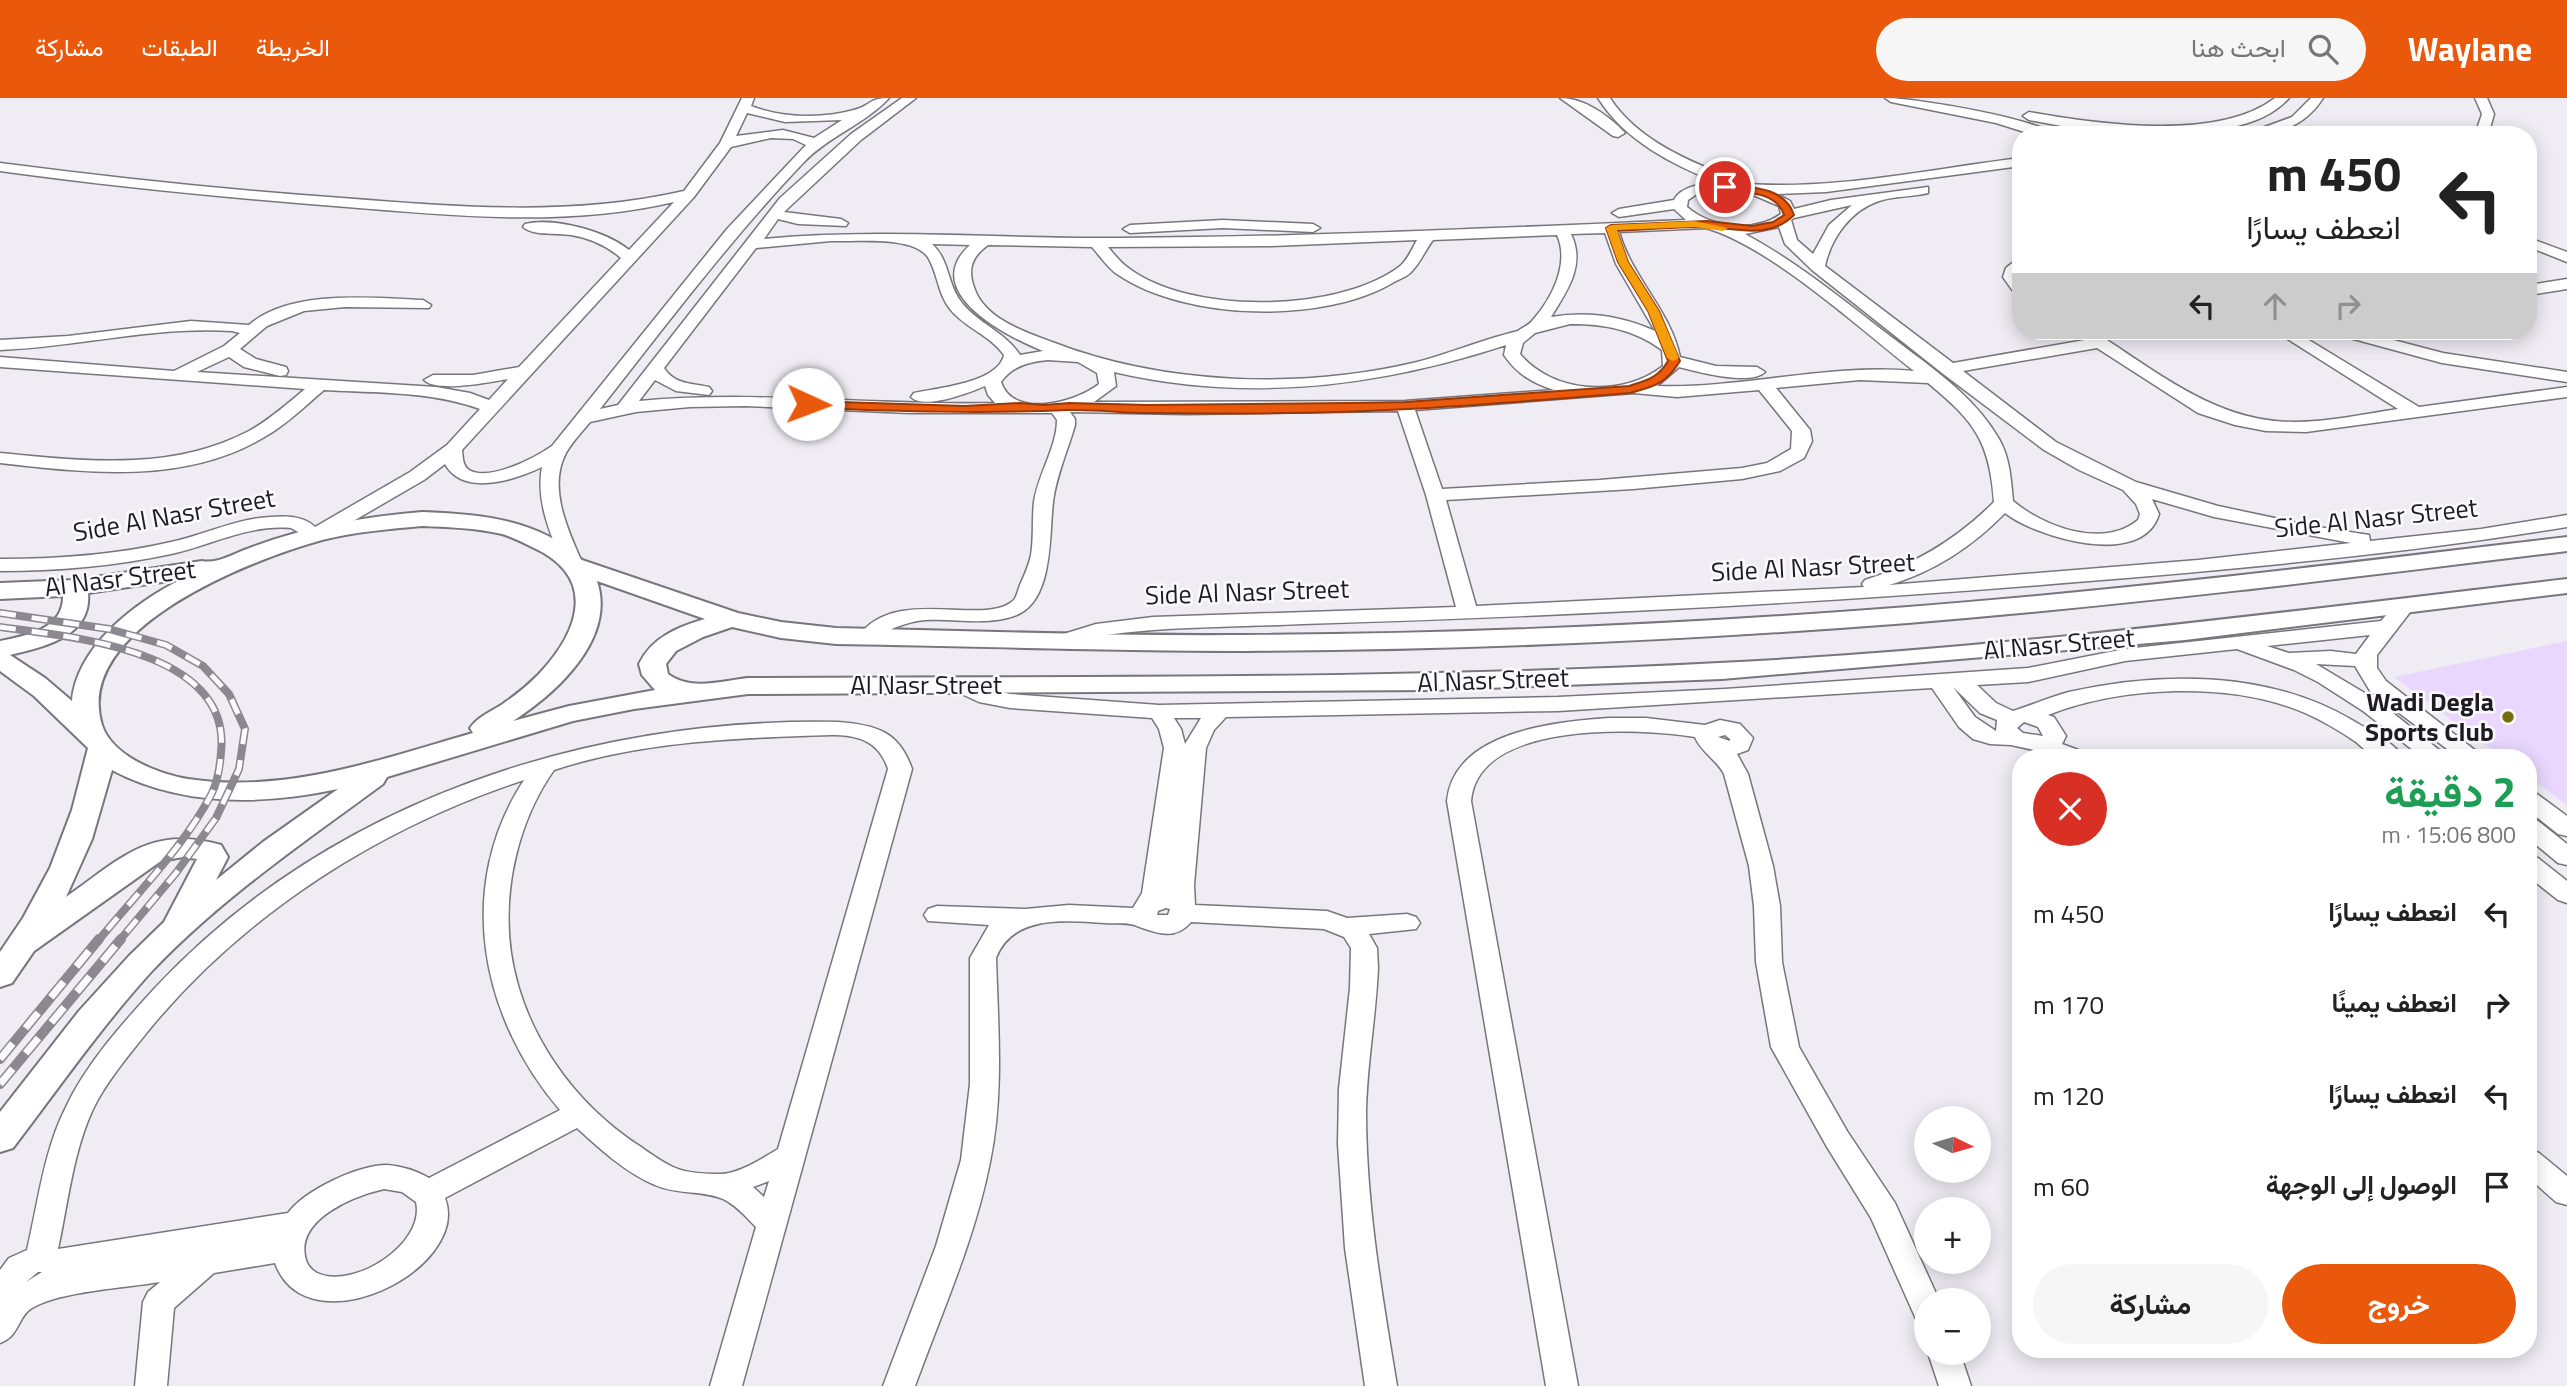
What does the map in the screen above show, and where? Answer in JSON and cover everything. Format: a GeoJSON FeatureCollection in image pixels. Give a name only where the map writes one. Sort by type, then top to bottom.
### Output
{"type":"FeatureCollection","features":[{"type":"Feature","properties":{"kind":"main road","name":"Al Nasr Street"},"geometry":{"type":"LineString","coordinates":[[0,591],[75,588],[194,570],[314,535],[370,524],[421,520],[469,521],[511,529],[546,542],[574,563],[731,619],[781,630],[869,637],[1246,643],[1615,631],[1949,612],[2181,590],[2567,544]]}},
{"type":"Feature","properties":{"kind":"main road"},"geometry":{"type":"LineString","coordinates":[[0,975],[56,888],[89,806],[96,741],[85,708],[89,681],[104,654],[128,627],[159,602],[197,579],[239,559]]}},
{"type":"Feature","properties":{"kind":"main road"},"geometry":{"type":"LineString","coordinates":[[0,660],[48,691],[119,762],[159,780],[198,788],[233,791],[308,786],[386,769],[422,756],[465,738],[534,695],[559,671],[577,648],[587,625],[590,604],[587,584],[574,563]]}},
{"type":"Feature","properties":{"kind":"main road","name":"Al Nasr Street"},"geometry":{"type":"LineString","coordinates":[[422,756],[569,714],[698,691],[797,684],[1300,684],[1594,676],[1919,656],[2185,632],[2395,617],[2567,586]]}},
{"type":"Feature","properties":{"kind":"main road"},"geometry":{"type":"LineString","coordinates":[[0,649],[50,634],[64,624],[76,607],[75,588]]}},
{"type":"Feature","properties":{"kind":"main road"},"geometry":{"type":"LineString","coordinates":[[1606,606],[1615,631]]}},
{"type":"Feature","properties":{"kind":"main road"},"geometry":{"type":"LineString","coordinates":[[698,691],[673,687],[656,677],[652,668],[654,657],[676,638],[731,619]]}},
{"type":"Feature","properties":{"kind":"main road"},"geometry":{"type":"LineString","coordinates":[[0,1139],[91,1020],[140,964],[173,932],[274,849],[386,769]]}},
{"type":"Feature","properties":{"kind":"main road"},"geometry":{"type":"LineString","coordinates":[[22,944],[152,852],[183,847],[210,852],[213,858],[173,932]]}},
{"type":"Feature","properties":{"kind":"street"},"geometry":{"type":"LineString","coordinates":[[574,563],[554,515],[550,494],[552,462],[558,450],[732,232],[815,144],[883,98]]}},
{"type":"Feature","properties":{"kind":"street"},"geometry":{"type":"LineString","coordinates":[[625,408],[774,214],[798,187],[856,137],[910,98]]}},
{"type":"Feature","properties":{"kind":"street"},"geometry":{"type":"LineString","coordinates":[[1891,98],[1966,112],[2020,126]]}},
{"type":"Feature","properties":{"kind":"street"},"geometry":{"type":"LineString","coordinates":[[1942,98],[2085,126]]}},
{"type":"Feature","properties":{"kind":"street"},"geometry":{"type":"LineString","coordinates":[[2189,126],[2246,118],[2264,112],[2283,98]]}},
{"type":"Feature","properties":{"kind":"street"},"geometry":{"type":"LineString","coordinates":[[2283,126],[2307,113],[2317,98]]}},
{"type":"Feature","properties":{"kind":"street"},"geometry":{"type":"LineString","coordinates":[[2481,98],[2488,114],[2484,126]]}},
{"type":"Feature","properties":{"kind":"street"},"geometry":{"type":"LineString","coordinates":[[1572,101],[1605,100],[1627,125],[1669,154],[1701,172],[1785,204],[1790,241],[1940,374],[1988,437],[2001,468],[2004,503],[2016,515],[2035,525],[2069,536],[2106,539],[2126,536],[2141,529],[2150,520],[2150,508],[2143,497],[2129,486]]}},
{"type":"Feature","properties":{"kind":"street"},"geometry":{"type":"LineString","coordinates":[[1572,101],[1664,167]]}},
{"type":"Feature","properties":{"kind":"street"},"geometry":{"type":"LineString","coordinates":[[314,535],[417,476],[453,449],[689,194],[726,144],[746,103],[764,115],[792,119],[860,113]]}},
{"type":"Feature","properties":{"kind":"street"},"geometry":{"type":"LineString","coordinates":[[2048,120],[2051,126]]}},
{"type":"Feature","properties":{"kind":"street"},"geometry":{"type":"LineString","coordinates":[[830,134],[856,137]]}},
{"type":"Feature","properties":{"kind":"street"},"geometry":{"type":"LineString","coordinates":[[726,144],[754,136],[777,135],[798,136],[815,144]]}},
{"type":"Feature","properties":{"kind":"street"},"geometry":{"type":"LineString","coordinates":[[1680,190],[1805,189],[2012,163]]}},
{"type":"Feature","properties":{"kind":"street"},"geometry":{"type":"LineString","coordinates":[[0,167],[147,186],[375,205],[529,214],[612,209],[689,194]]}},
{"type":"Feature","properties":{"kind":"street"},"geometry":{"type":"LineString","coordinates":[[774,214],[798,220],[1035,230],[1267,225],[1317,228],[1450,223],[1640,211],[1680,190],[1701,172]]}},
{"type":"Feature","properties":{"kind":"street"},"geometry":{"type":"LineString","coordinates":[[752,244],[788,239],[847,237],[983,242],[1178,244],[1427,237],[1611,228],[1714,226],[1752,229],[1831,204],[2012,177]]}},
{"type":"Feature","properties":{"kind":"street"},"geometry":{"type":"LineString","coordinates":[[1805,189],[1814,197],[1831,204]]}},
{"type":"Feature","properties":{"kind":"street"},"geometry":{"type":"LineString","coordinates":[[1680,190],[1683,213],[1758,247],[1819,288],[1896,350],[1940,374],[2085,466],[2129,486],[2263,523],[2349,537],[2411,543]]}},
{"type":"Feature","properties":{"kind":"street"},"geometry":{"type":"LineString","coordinates":[[1817,267],[1821,248],[1830,231],[1845,216],[1877,197]]}},
{"type":"Feature","properties":{"kind":"street"},"geometry":{"type":"LineString","coordinates":[[171,203],[252,211]]}},
{"type":"Feature","properties":{"kind":"street"},"geometry":{"type":"LineString","coordinates":[[588,234],[607,228],[617,220],[618,216],[612,209]]}},
{"type":"Feature","properties":{"kind":"street"},"geometry":{"type":"LineString","coordinates":[[352,219],[543,228],[588,234],[620,248],[629,257]]}},
{"type":"Feature","properties":{"kind":"street"},"geometry":{"type":"LineString","coordinates":[[788,239],[785,229],[798,220]]}},
{"type":"Feature","properties":{"kind":"street"},"geometry":{"type":"LineString","coordinates":[[1267,225],[1279,233],[1272,242]]}},
{"type":"Feature","properties":{"kind":"street"},"geometry":{"type":"LineString","coordinates":[[1178,244],[1169,241],[1165,236],[1170,231],[1186,226]]}},
{"type":"Feature","properties":{"kind":"street"},"geometry":{"type":"LineString","coordinates":[[1611,228],[1623,262],[1654,311],[1671,354],[1666,375],[1630,390]]}},
{"type":"Feature","properties":{"kind":"street"},"geometry":{"type":"LineString","coordinates":[[1538,326],[1571,266],[1572,251],[1562,230]]}},
{"type":"Feature","properties":{"kind":"street"},"geometry":{"type":"LineString","coordinates":[[1096,243],[1112,266],[1145,285],[1220,306],[1253,307],[1318,303],[1373,289],[1417,259],[1427,237]]}},
{"type":"Feature","properties":{"kind":"street"},"geometry":{"type":"LineString","coordinates":[[914,240],[933,251],[941,265],[951,300],[966,316],[1005,345],[1012,355],[1010,365]]}},
{"type":"Feature","properties":{"kind":"street"},"geometry":{"type":"LineString","coordinates":[[1758,247],[1762,242],[1771,240],[1790,241]]}},
{"type":"Feature","properties":{"kind":"street"},"geometry":{"type":"LineString","coordinates":[[983,242],[972,248],[965,257],[966,287],[974,302],[998,322],[1020,335],[1087,360],[1126,371],[1188,379],[1322,380],[1368,376],[1421,366],[1520,335],[1538,326],[1577,319],[1620,323],[1649,333],[1671,354],[1701,369],[1746,373],[1868,362],[1885,357],[1896,350]]}},
{"type":"Feature","properties":{"kind":"street"},"geometry":{"type":"LineString","coordinates":[[2537,245],[2567,257]]}},
{"type":"Feature","properties":{"kind":"street"},"geometry":{"type":"LineString","coordinates":[[2537,289],[2567,284]]}},
{"type":"Feature","properties":{"kind":"street"},"geometry":{"type":"LineString","coordinates":[[2537,297],[2567,293]]}},
{"type":"Feature","properties":{"kind":"street"},"geometry":{"type":"LineString","coordinates":[[175,376],[230,350],[251,330],[286,312],[320,304],[345,302],[423,305]]}},
{"type":"Feature","properties":{"kind":"street"},"geometry":{"type":"LineString","coordinates":[[0,345],[68,341],[194,325],[251,330]]}},
{"type":"Feature","properties":{"kind":"street"},"geometry":{"type":"LineString","coordinates":[[655,327],[687,328]]}},
{"type":"Feature","properties":{"kind":"street"},"geometry":{"type":"LineString","coordinates":[[1520,335],[1512,348],[1512,355],[1523,370],[1562,387],[1597,391]]}},
{"type":"Feature","properties":{"kind":"street"},"geometry":{"type":"LineString","coordinates":[[2098,340],[2204,409],[2243,423],[2287,428],[2567,392]]}},
{"type":"Feature","properties":{"kind":"street"},"geometry":{"type":"LineString","coordinates":[[2298,340],[2415,412]]}},
{"type":"Feature","properties":{"kind":"street"},"geometry":{"type":"LineString","coordinates":[[2375,340],[2442,358],[2567,377]]}},
{"type":"Feature","properties":{"kind":"street"},"geometry":{"type":"LineString","coordinates":[[582,418],[665,402],[704,401],[965,410],[1020,407],[1200,409],[1405,406],[1597,391],[1683,392],[1877,374],[1940,374],[2101,342]]}},
{"type":"Feature","properties":{"kind":"street"},"geometry":{"type":"LineString","coordinates":[[230,350],[262,368],[329,375],[457,381],[527,371]]}},
{"type":"Feature","properties":{"kind":"street"},"geometry":{"type":"LineString","coordinates":[[656,368],[661,378],[677,387],[703,391],[918,397],[955,392],[994,377],[1010,365],[1038,356],[1087,360],[1108,376],[1107,386],[1089,401],[1063,408]]}},
{"type":"Feature","properties":{"kind":"street"},"geometry":{"type":"LineString","coordinates":[[0,362],[436,392],[464,397],[492,408]]}},
{"type":"Feature","properties":{"kind":"street"},"geometry":{"type":"LineString","coordinates":[[994,377],[992,387],[998,397],[1020,407]]}},
{"type":"Feature","properties":{"kind":"street"},"geometry":{"type":"LineString","coordinates":[[0,458],[113,469],[164,465],[238,443],[258,433],[321,384]]}},
{"type":"Feature","properties":{"kind":"street"},"geometry":{"type":"LineString","coordinates":[[1435,495],[1644,483],[1771,468],[1793,458],[1799,452],[1804,438],[1801,430],[1764,385]]}},
{"type":"Feature","properties":{"kind":"street"},"geometry":{"type":"LineString","coordinates":[[665,402],[667,394],[677,387]]}},
{"type":"Feature","properties":{"kind":"street"},"geometry":{"type":"LineString","coordinates":[[1405,406],[1435,495],[1468,613]]}},
{"type":"Feature","properties":{"kind":"street"},"geometry":{"type":"LineString","coordinates":[[869,637],[884,625],[906,617],[926,614],[990,616],[1010,611],[1024,602],[1041,556],[1044,500],[1066,425],[1063,408]]}},
{"type":"Feature","properties":{"kind":"street"},"geometry":{"type":"LineString","coordinates":[[453,449],[452,460],[457,468],[476,477],[502,476],[524,470],[542,463],[558,450]]}},
{"type":"Feature","properties":{"kind":"street"},"geometry":{"type":"LineString","coordinates":[[1838,593],[1877,583],[1942,557],[1967,540],[2004,503]]}},
{"type":"Feature","properties":{"kind":"street","name":"Side Al Nasr Street"},"geometry":{"type":"LineString","coordinates":[[1061,641],[1096,630],[1153,623],[1468,613],[1899,591],[2184,567],[2481,535],[2567,521]]}},
{"type":"Feature","properties":{"kind":"street","name":"Side Al Nasr Street"},"geometry":{"type":"LineString","coordinates":[[0,565],[54,564],[114,558],[184,545],[268,523],[294,523],[314,535]]}},
{"type":"Feature","properties":{"kind":"street"},"geometry":{"type":"LineString","coordinates":[[961,685],[987,697],[1010,701],[1159,712],[1558,704],[1725,696],[2028,675],[2125,655],[2232,643],[2395,617]]}},
{"type":"Feature","properties":{"kind":"street"},"geometry":{"type":"LineString","coordinates":[[2395,617],[2369,648],[2364,661],[2369,677],[2462,749]]}},
{"type":"Feature","properties":{"kind":"street"},"geometry":{"type":"LineString","coordinates":[[2185,632],[2289,659],[2323,674],[2353,692],[2426,749]]}},
{"type":"Feature","properties":{"kind":"street"},"geometry":{"type":"LineString","coordinates":[[2289,659],[2316,656],[2364,661]]}},
{"type":"Feature","properties":{"kind":"street"},"geometry":{"type":"LineString","coordinates":[[1950,681],[1973,728],[1991,737],[2016,724],[2047,728],[2067,749]]}},
{"type":"Feature","properties":{"kind":"street"},"geometry":{"type":"LineString","coordinates":[[2047,728],[2060,701],[2082,696],[2168,687],[2207,687],[2281,697],[2320,713],[2381,749]]}},
{"type":"Feature","properties":{"kind":"street"},"geometry":{"type":"LineString","coordinates":[[1725,696],[1731,713],[1723,738],[1736,774],[1765,888],[1769,962],[1785,1047],[1837,1139],[1884,1212],[1918,1288]]}},
{"type":"Feature","properties":{"kind":"street"},"geometry":{"type":"LineString","coordinates":[[1159,712],[1185,748],[1181,885],[1183,910],[1177,922],[1162,926],[1155,925],[1148,909],[1155,893],[1185,748],[1220,711]]}},
{"type":"Feature","properties":{"kind":"street"},"geometry":{"type":"LineString","coordinates":[[2016,724],[2047,728]]}},
{"type":"Feature","properties":{"kind":"street"},"geometry":{"type":"LineString","coordinates":[[1562,1386],[1462,832],[1459,798],[1462,786],[1476,764],[1497,747],[1533,733],[1562,729],[1660,725],[1723,738]]}},
{"type":"Feature","properties":{"kind":"street"},"geometry":{"type":"LineString","coordinates":[[0,1329],[24,1278],[79,1108],[115,1052],[156,1002],[234,930],[308,875],[376,835],[471,791],[546,765],[625,744],[694,734],[762,729],[856,731],[879,739],[894,752],[900,769],[726,1386]]}},
{"type":"Feature","properties":{"kind":"street"},"geometry":{"type":"LineString","coordinates":[[546,765],[515,815],[496,887],[497,963],[523,1038],[548,1078],[578,1114],[661,1176],[691,1183],[724,1186],[747,1179],[790,1156]]}},
{"type":"Feature","properties":{"kind":"street"},"geometry":{"type":"LineString","coordinates":[[471,791],[491,795],[506,803],[515,815]]}},
{"type":"Feature","properties":{"kind":"street"},"geometry":{"type":"LineString","coordinates":[[2537,805],[2567,828]]}},
{"type":"Feature","properties":{"kind":"street"},"geometry":{"type":"LineString","coordinates":[[2537,833],[2567,857]]}},
{"type":"Feature","properties":{"kind":"street"},"geometry":{"type":"LineString","coordinates":[[2537,870],[2567,894]]}},
{"type":"Feature","properties":{"kind":"street"},"geometry":{"type":"LineString","coordinates":[[937,915],[1027,917],[1148,909]]}},
{"type":"Feature","properties":{"kind":"street"},"geometry":{"type":"LineString","coordinates":[[1183,910],[1320,919],[1347,927],[1406,923]]}},
{"type":"Feature","properties":{"kind":"street"},"geometry":{"type":"LineString","coordinates":[[899,1386],[952,1250],[976,1158],[984,1082],[984,958],[997,932],[1027,917]]}},
{"type":"Feature","properties":{"kind":"street"},"geometry":{"type":"LineString","coordinates":[[1347,927],[1358,937],[1364,948],[1353,1082],[1353,1175],[1358,1236],[1381,1386]]}},
{"type":"Feature","properties":{"kind":"street"},"geometry":{"type":"LineString","coordinates":[[427,1192],[578,1114]]}},
{"type":"Feature","properties":{"kind":"street"},"geometry":{"type":"LineString","coordinates":[[2537,1168],[2567,1193]]}},
{"type":"Feature","properties":{"kind":"street"},"geometry":{"type":"LineString","coordinates":[[402,1179],[416,1184],[427,1192],[433,1208],[432,1223],[413,1254],[378,1278],[342,1288],[310,1284],[297,1276],[290,1263],[294,1236],[327,1197],[365,1180],[402,1179]]}},
{"type":"Feature","properties":{"kind":"street"},"geometry":{"type":"LineString","coordinates":[[724,1186],[743,1196],[771,1224]]}},
{"type":"Feature","properties":{"kind":"street"},"geometry":{"type":"LineString","coordinates":[[24,1278],[294,1236]]}},
{"type":"Feature","properties":{"kind":"street"},"geometry":{"type":"LineString","coordinates":[[24,1278],[119,1275],[171,1256],[206,1261],[294,1236]]}},
{"type":"Feature","properties":{"kind":"street"},"geometry":{"type":"LineString","coordinates":[[151,1386],[159,1302],[206,1261]]}},
{"type":"Feature","properties":{"kind":"street"},"geometry":{"type":"LineString","coordinates":[[119,1275],[143,1285],[159,1302]]}},
{"type":"Feature","properties":{"kind":"street"},"geometry":{"type":"LineString","coordinates":[[1948,1365],[1955,1386]]}},
{"type":"Feature","properties":{"kind":"shaded area","name":"Wadi Degla Sports Club"},"geometry":{"type":"Polygon","coordinates":[[[2567,641],[2567,805],[2537,783],[2537,749],[2491,749],[2394,677],[2567,641]]]}},
{"type":"Feature","properties":{"kind":"railway"},"geometry":{"type":"LineString","coordinates":[[0,613],[109,629],[166,645],[203,666],[229,694],[245,729],[239,769],[216,818],[176,873],[119,941]]}},
{"type":"Feature","properties":{"kind":"railway"},"geometry":{"type":"LineString","coordinates":[[0,627],[66,636],[142,655],[175,670],[201,691],[218,718],[221,752],[212,793],[174,851],[98,941]]}},
{"type":"Feature","properties":{"kind":"railway"},"geometry":{"type":"LineString","coordinates":[[0,1059],[99,939]]}},
{"type":"Feature","properties":{"kind":"railway"},"geometry":{"type":"LineString","coordinates":[[0,1084],[121,939]]}},
{"type":"Feature","properties":{"kind":"slow traffic"},"geometry":{"type":"LineString","coordinates":[[1673,358],[1654,311],[1623,262],[1611,228],[1694,224],[1723,228]]}},
{"type":"Feature","properties":{"kind":"place","name":"Wadi Degla Sports Club"},"geometry":{"type":"Point","coordinates":[2508,717]}},
{"type":"Feature","properties":{"kind":"route"},"geometry":{"type":"LineString","coordinates":[[808,404],[965,410],[1020,407],[1242,409],[1405,406],[1630,390],[1657,381],[1666,375],[1674,361],[1654,311],[1623,262],[1611,228],[1707,224],[1722,228],[1752,229],[1776,225],[1789,215],[1789,210],[1778,198],[1754,190],[1725,187]]}}]}
